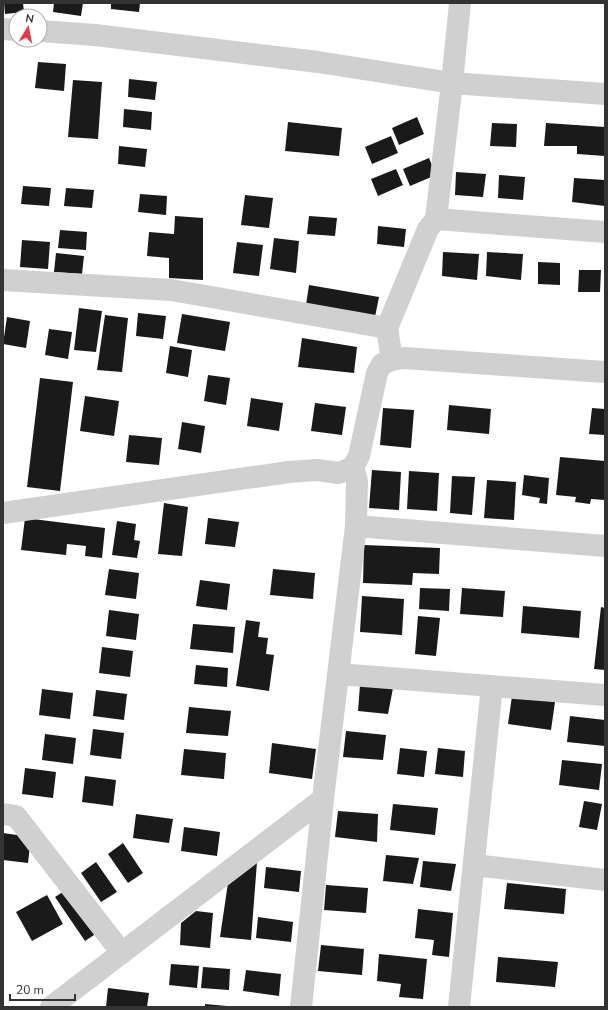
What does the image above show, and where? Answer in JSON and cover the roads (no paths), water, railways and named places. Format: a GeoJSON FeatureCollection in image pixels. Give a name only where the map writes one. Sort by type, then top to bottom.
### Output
{"type":"FeatureCollection","features":[{"type":"Feature","properties":{"kind":"street"},"geometry":{"type":"LineString","coordinates":[[392,360],[387,328],[428,228],[436,219],[460,3]]}},
{"type":"Feature","properties":{"kind":"street"},"geometry":{"type":"LineString","coordinates":[[48,32],[95,35],[318,62],[452,83],[605,94]]}},
{"type":"Feature","properties":{"kind":"street"},"geometry":{"type":"LineString","coordinates":[[436,219],[605,232]]}},
{"type":"Feature","properties":{"kind":"street"},"geometry":{"type":"LineString","coordinates":[[3,280],[171,290],[387,328]]}},
{"type":"Feature","properties":{"kind":"street"},"geometry":{"type":"LineString","coordinates":[[3,513],[289,472],[317,470],[339,473],[353,467],[359,456],[377,373],[382,364],[392,360],[404,358],[605,372]]}},
{"type":"Feature","properties":{"kind":"street"},"geometry":{"type":"LineString","coordinates":[[300,1007],[323,799],[356,526],[357,481],[353,467]]}},
{"type":"Feature","properties":{"kind":"street"},"geometry":{"type":"LineString","coordinates":[[356,526],[605,546]]}},
{"type":"Feature","properties":{"kind":"street"},"geometry":{"type":"LineString","coordinates":[[338,674],[605,696]]}},
{"type":"Feature","properties":{"kind":"street"},"geometry":{"type":"LineString","coordinates":[[459,1007],[492,686]]}},
{"type":"Feature","properties":{"kind":"street"},"geometry":{"type":"LineString","coordinates":[[51,1007],[323,799]]}},
{"type":"Feature","properties":{"kind":"street"},"geometry":{"type":"LineString","coordinates":[[3,814],[16,816],[122,953]]}},
{"type":"Feature","properties":{"kind":"street"},"geometry":{"type":"LineString","coordinates":[[474,864],[605,880]]}}]}
